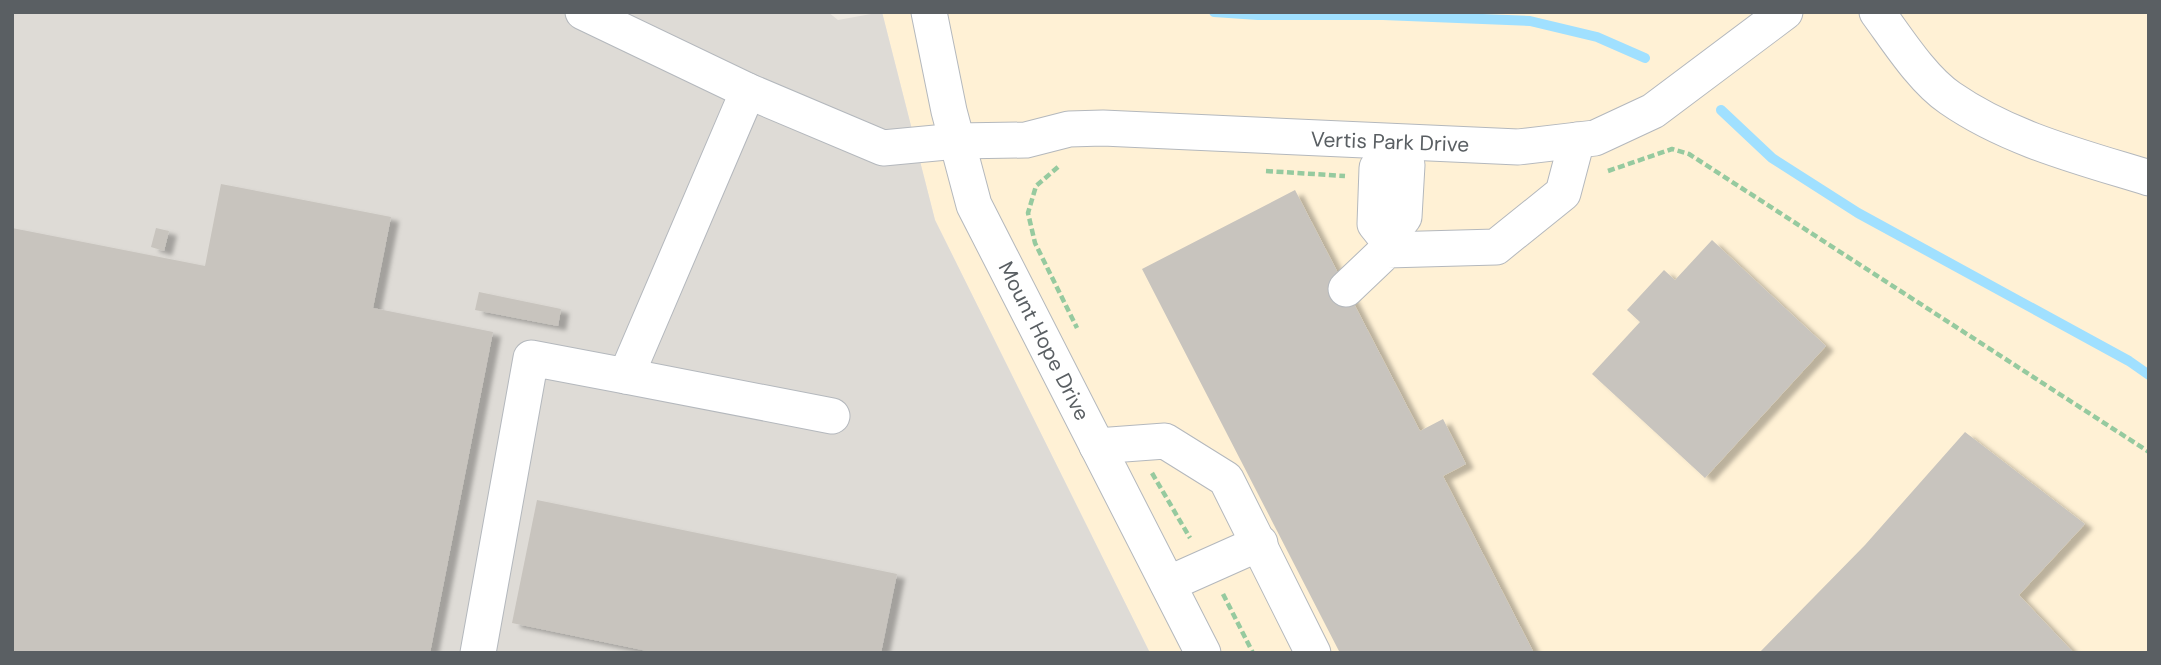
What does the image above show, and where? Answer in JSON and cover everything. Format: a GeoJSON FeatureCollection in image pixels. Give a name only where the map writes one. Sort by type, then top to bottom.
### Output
{"type":"FeatureCollection","features":[{"type":"Feature","properties":{"kind":"street","name":"Vertis Park Drive"},"geometry":{"type":"LineString","coordinates":[[583,12],[748,91],[883,148],[957,141],[1026,140],[1069,129],[1103,128],[1388,158],[1518,148],[1573,156],[1595,138],[1653,111],[1785,12]]}},
{"type":"Feature","properties":{"kind":"street","name":"Mount Hope Drive"},"geometry":{"type":"LineString","coordinates":[[929,12],[974,205],[1203,653]]}},
{"type":"Feature","properties":{"kind":"street"},"geometry":{"type":"LineString","coordinates":[[1877,12],[1925,74],[1948,97],[2023,138],[2149,178]]}},
{"type":"Feature","properties":{"kind":"street"},"geometry":{"type":"LineString","coordinates":[[625,376],[748,91]]}},
{"type":"Feature","properties":{"kind":"street"},"geometry":{"type":"LineString","coordinates":[[1387,245],[1496,247],[1563,193],[1573,156]]}},
{"type":"Feature","properties":{"kind":"street"},"geometry":{"type":"LineString","coordinates":[[1346,289],[1387,245],[1404,217],[1406,165],[1388,158]]}},
{"type":"Feature","properties":{"kind":"street"},"geometry":{"type":"LineString","coordinates":[[478,653],[531,358],[832,416]]}},
{"type":"Feature","properties":{"kind":"street"},"geometry":{"type":"LineString","coordinates":[[1097,446],[1165,441],[1226,479],[1313,653]]}},
{"type":"Feature","properties":{"kind":"street"},"geometry":{"type":"LineString","coordinates":[[1173,596],[1265,553]]}},
{"type":"Feature","properties":{"kind":"path"},"geometry":{"type":"LineString","coordinates":[[1573,156],[1597,174],[1672,149],[1689,155],[2149,452]]}},
{"type":"Feature","properties":{"kind":"path"},"geometry":{"type":"LineString","coordinates":[[1259,171],[1328,177],[1388,158]]}},
{"type":"Feature","properties":{"kind":"path"},"geometry":{"type":"LineString","coordinates":[[1064,162],[1036,186],[1028,213],[1035,243],[1078,330]]}},
{"type":"Feature","properties":{"kind":"path"},"geometry":{"type":"LineString","coordinates":[[1134,442],[1214,577],[1253,653]]}},
{"type":"Feature","properties":{"kind":"shaded area"},"geometry":{"type":"Polygon","coordinates":[[[12,12],[828,12],[838,20],[882,12],[935,220],[1150,653],[12,653],[12,12]]]}},
{"type":"Feature","properties":{"kind":"shaded area"},"geometry":{"type":"Polygon","coordinates":[[[882,12],[2149,12],[2149,653],[1150,653],[935,220],[882,12]]]}},
{"type":"Feature","properties":{"kind":"building"},"geometry":{"type":"Polygon","coordinates":[[[221,184],[391,217],[373,308],[493,332],[430,653],[12,653],[12,228],[205,266],[221,184]]]}},
{"type":"Feature","properties":{"kind":"building"},"geometry":{"type":"Polygon","coordinates":[[[1295,190],[1420,431],[1443,419],[1466,464],[1443,476],[1534,653],[1340,653],[1142,269],[1295,190]]]}},
{"type":"Feature","properties":{"kind":"building"},"geometry":{"type":"Polygon","coordinates":[[[156,228],[169,231],[164,251],[151,247],[156,228]]]}},
{"type":"Feature","properties":{"kind":"building"},"geometry":{"type":"Polygon","coordinates":[[[1712,240],[1826,346],[1705,478],[1592,374],[1640,322],[1627,310],[1664,270],[1675,280],[1712,240]]]}},
{"type":"Feature","properties":{"kind":"building"},"geometry":{"type":"Polygon","coordinates":[[[479,292],[561,309],[558,326],[475,310],[479,292]]]}},
{"type":"Feature","properties":{"kind":"building"},"geometry":{"type":"Polygon","coordinates":[[[1965,432],[2085,524],[2019,595],[2074,653],[1759,653],[1865,545],[1965,432]]]}},
{"type":"Feature","properties":{"kind":"building"},"geometry":{"type":"Polygon","coordinates":[[[537,500],[897,574],[881,653],[657,653],[512,623],[537,500]]]}},
{"type":"Feature","properties":{"kind":"waterway"},"geometry":{"type":"LineString","coordinates":[[1214,12],[1530,21],[1597,37],[1645,58]]}},
{"type":"Feature","properties":{"kind":"waterway"},"geometry":{"type":"LineString","coordinates":[[1721,110],[1772,158],[1858,213],[2129,361],[2149,375]]}}]}
